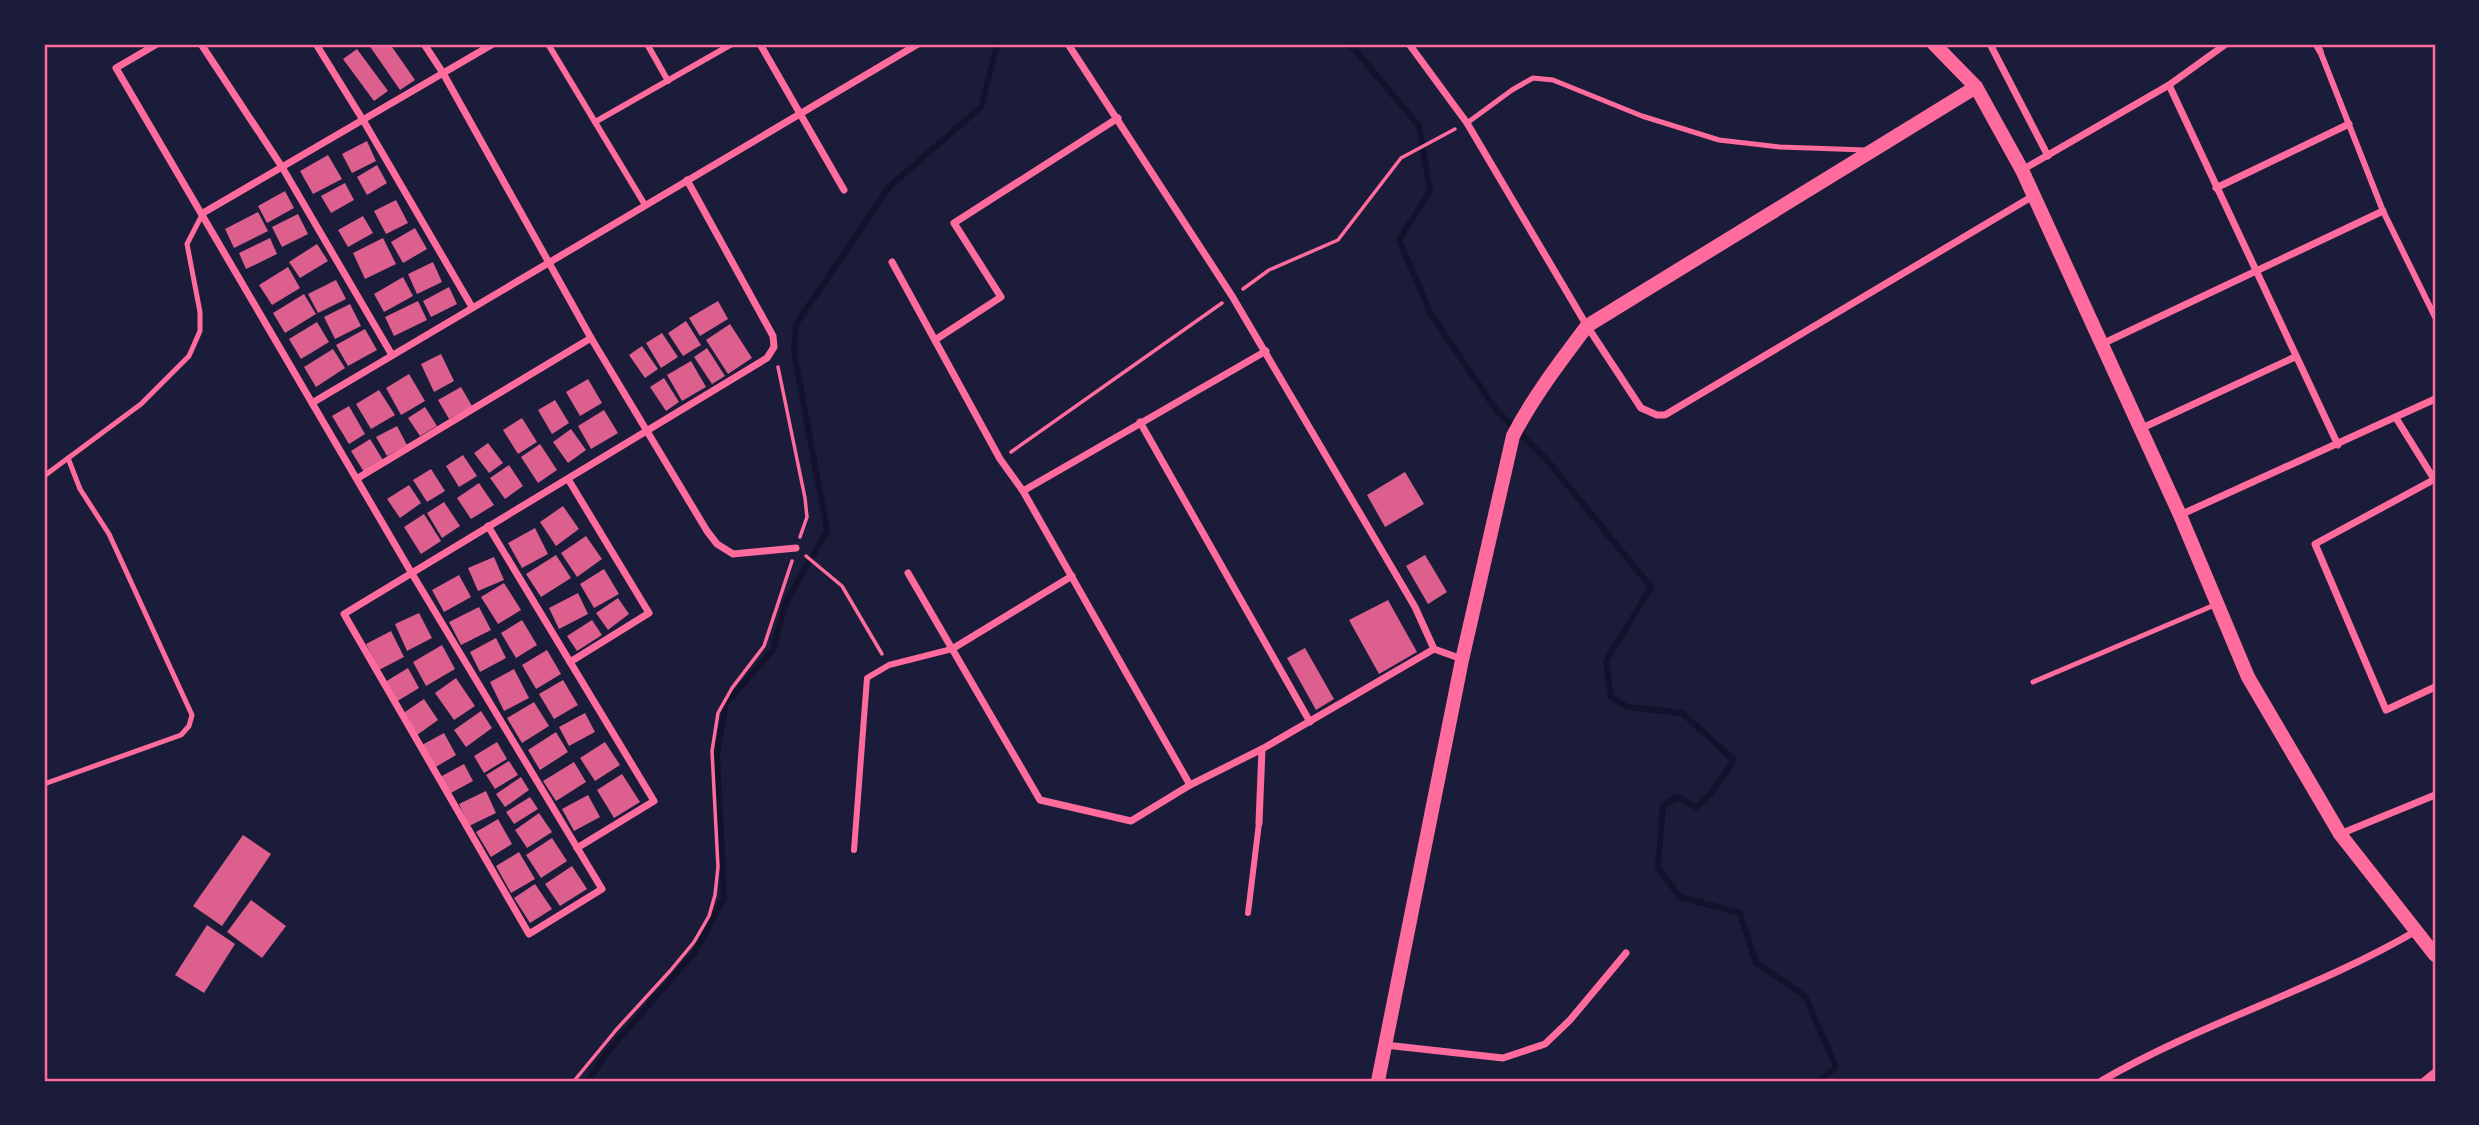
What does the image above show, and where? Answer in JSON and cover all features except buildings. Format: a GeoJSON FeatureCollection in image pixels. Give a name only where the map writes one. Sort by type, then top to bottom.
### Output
{"type":"FeatureCollection","features":[{"type":"Feature","properties":{"kind":"main road"},"geometry":{"type":"LineString","coordinates":[[1934,44],[1976,87],[2022,170],[2180,515],[2248,677],[2340,834],[2435,955]]}},
{"type":"Feature","properties":{"kind":"main road"},"geometry":{"type":"LineString","coordinates":[[1377,1081],[1462,660],[1513,436],[1521,420],[1548,377],[1587,326],[1976,87]]}},
{"type":"Feature","properties":{"kind":"street"},"geometry":{"type":"LineString","coordinates":[[158,44],[117,68],[411,572],[602,890],[528,934],[344,614],[411,572],[767,358],[774,347],[773,336],[687,180]]}},
{"type":"Feature","properties":{"kind":"street"},"geometry":{"type":"LineString","coordinates":[[201,44],[282,167],[392,355]]}},
{"type":"Feature","properties":{"kind":"street"},"geometry":{"type":"LineString","coordinates":[[316,44],[472,307]]}},
{"type":"Feature","properties":{"kind":"street"},"geometry":{"type":"LineString","coordinates":[[424,44],[443,73],[591,338],[707,531],[726,551],[745,554],[796,548]]}},
{"type":"Feature","properties":{"kind":"street"},"geometry":{"type":"LineString","coordinates":[[203,213],[493,44]]}},
{"type":"Feature","properties":{"kind":"street"},"geometry":{"type":"LineString","coordinates":[[548,44],[645,205]]}},
{"type":"Feature","properties":{"kind":"street"},"geometry":{"type":"LineString","coordinates":[[647,44],[668,81]]}},
{"type":"Feature","properties":{"kind":"street"},"geometry":{"type":"LineString","coordinates":[[595,122],[732,44]]}},
{"type":"Feature","properties":{"kind":"street"},"geometry":{"type":"LineString","coordinates":[[760,44],[844,190]]}},
{"type":"Feature","properties":{"kind":"street"},"geometry":{"type":"LineString","coordinates":[[312,403],[918,44]]}},
{"type":"Feature","properties":{"kind":"street"},"geometry":{"type":"LineString","coordinates":[[1068,44],[1266,351],[1415,607],[1434,649],[1462,660]]}},
{"type":"Feature","properties":{"kind":"street"},"geometry":{"type":"LineString","coordinates":[[1409,44],[1467,123],[1587,326],[1641,408],[1657,415],[1665,415],[2033,196]]}},
{"type":"Feature","properties":{"kind":"street"},"geometry":{"type":"LineString","coordinates":[[1990,44],[2048,156]]}},
{"type":"Feature","properties":{"kind":"street"},"geometry":{"type":"LineString","coordinates":[[2022,170],[2169,85],[2226,44]]}},
{"type":"Feature","properties":{"kind":"street"},"geometry":{"type":"LineString","coordinates":[[2318,47],[2383,211],[2435,317]]}},
{"type":"Feature","properties":{"kind":"street"},"geometry":{"type":"LineString","coordinates":[[2169,85],[2338,445]]}},
{"type":"Feature","properties":{"kind":"street"},"geometry":{"type":"LineString","coordinates":[[935,340],[1002,297],[954,223],[1118,118]]}},
{"type":"Feature","properties":{"kind":"street"},"geometry":{"type":"LineString","coordinates":[[2216,188],[2349,124]]}},
{"type":"Feature","properties":{"kind":"street"},"geometry":{"type":"LineString","coordinates":[[2102,344],[2383,211]]}},
{"type":"Feature","properties":{"kind":"street"},"geometry":{"type":"LineString","coordinates":[[892,262],[1000,459],[1023,491],[1190,785]]}},
{"type":"Feature","properties":{"kind":"street"},"geometry":{"type":"LineString","coordinates":[[358,478],[591,338]]}},
{"type":"Feature","properties":{"kind":"street"},"geometry":{"type":"LineString","coordinates":[[1023,491],[1266,351]]}},
{"type":"Feature","properties":{"kind":"street"},"geometry":{"type":"LineString","coordinates":[[2140,429],[2295,357]]}},
{"type":"Feature","properties":{"kind":"street"},"geometry":{"type":"LineString","coordinates":[[2180,515],[2435,399]]}},
{"type":"Feature","properties":{"kind":"street"},"geometry":{"type":"LineString","coordinates":[[2396,418],[2435,479],[2315,544],[2386,710],[2435,687]]}},
{"type":"Feature","properties":{"kind":"street"},"geometry":{"type":"LineString","coordinates":[[1140,422],[1310,722]]}},
{"type":"Feature","properties":{"kind":"street"},"geometry":{"type":"LineString","coordinates":[[568,478],[649,613],[570,662]]}},
{"type":"Feature","properties":{"kind":"street"},"geometry":{"type":"LineString","coordinates":[[488,526],[654,801],[576,848]]}},
{"type":"Feature","properties":{"kind":"street"},"geometry":{"type":"LineString","coordinates":[[908,573],[1040,800],[1130,821],[1190,785],[1310,722],[1434,649]]}},
{"type":"Feature","properties":{"kind":"street"},"geometry":{"type":"LineString","coordinates":[[853,850],[867,678],[888,665],[952,649],[1072,576]]}},
{"type":"Feature","properties":{"kind":"street"},"geometry":{"type":"LineString","coordinates":[[1248,913],[1259,823],[1262,749]]}},
{"type":"Feature","properties":{"kind":"street"},"geometry":{"type":"LineString","coordinates":[[2340,834],[2435,795]]}},
{"type":"Feature","properties":{"kind":"street"},"geometry":{"type":"LineString","coordinates":[[2101,1081],[2193,1032],[2376,954],[2417,931]]}},
{"type":"Feature","properties":{"kind":"street"},"geometry":{"type":"LineString","coordinates":[[1384,1045],[1503,1058],[1545,1044],[1570,1020],[1626,953]]}},
{"type":"Feature","properties":{"kind":"street"},"geometry":{"type":"LineString","coordinates":[[2424,1081],[2435,1072]]}},
{"type":"Feature","properties":{"kind":"lane"},"geometry":{"type":"LineString","coordinates":[[1467,123],[1532,78],[1553,80],[1642,116],[1719,140],[1780,147],[1874,151]]}},
{"type":"Feature","properties":{"kind":"lane"},"geometry":{"type":"LineString","coordinates":[[44,476],[141,404],[188,356],[200,331],[200,312],[187,244],[203,213]]}},
{"type":"Feature","properties":{"kind":"lane"},"geometry":{"type":"LineString","coordinates":[[44,784],[181,735],[190,726],[192,715],[109,534],[80,489],[68,458]]}},
{"type":"Feature","properties":{"kind":"lane"},"geometry":{"type":"LineString","coordinates":[[2033,682],[2217,603]]}},
{"type":"Feature","properties":{"kind":"path"},"geometry":{"type":"LineString","coordinates":[[1000,459],[1269,271],[1338,240],[1401,158],[1467,123]]}},
{"type":"Feature","properties":{"kind":"path"},"geometry":{"type":"LineString","coordinates":[[574,1081],[694,942],[709,916],[718,867],[712,751],[718,713],[732,688],[764,646],[807,517],[774,347]]}},
{"type":"Feature","properties":{"kind":"path"},"geometry":{"type":"LineString","coordinates":[[805,555],[842,586],[888,665]]}},
{"type":"Feature","properties":{"kind":"waterway"},"geometry":{"type":"LineString","coordinates":[[588,1081],[606,1054],[695,952],[724,898],[717,754],[726,703],[773,650],[786,602],[827,531],[794,352],[796,324],[890,186],[981,107],[996,49],[1002,44]]}},
{"type":"Feature","properties":{"kind":"waterway"},"geometry":{"type":"LineString","coordinates":[[1350,44],[1419,126],[1430,191],[1399,240],[1431,314],[1497,411],[1547,460],[1651,587],[1606,661],[1611,697],[1627,707],[1682,713],[1734,760],[1711,794],[1696,807],[1677,797],[1663,806],[1658,867],[1680,897],[1740,913],[1756,963],[1805,996],[1836,1067],[1819,1081]]}}]}
